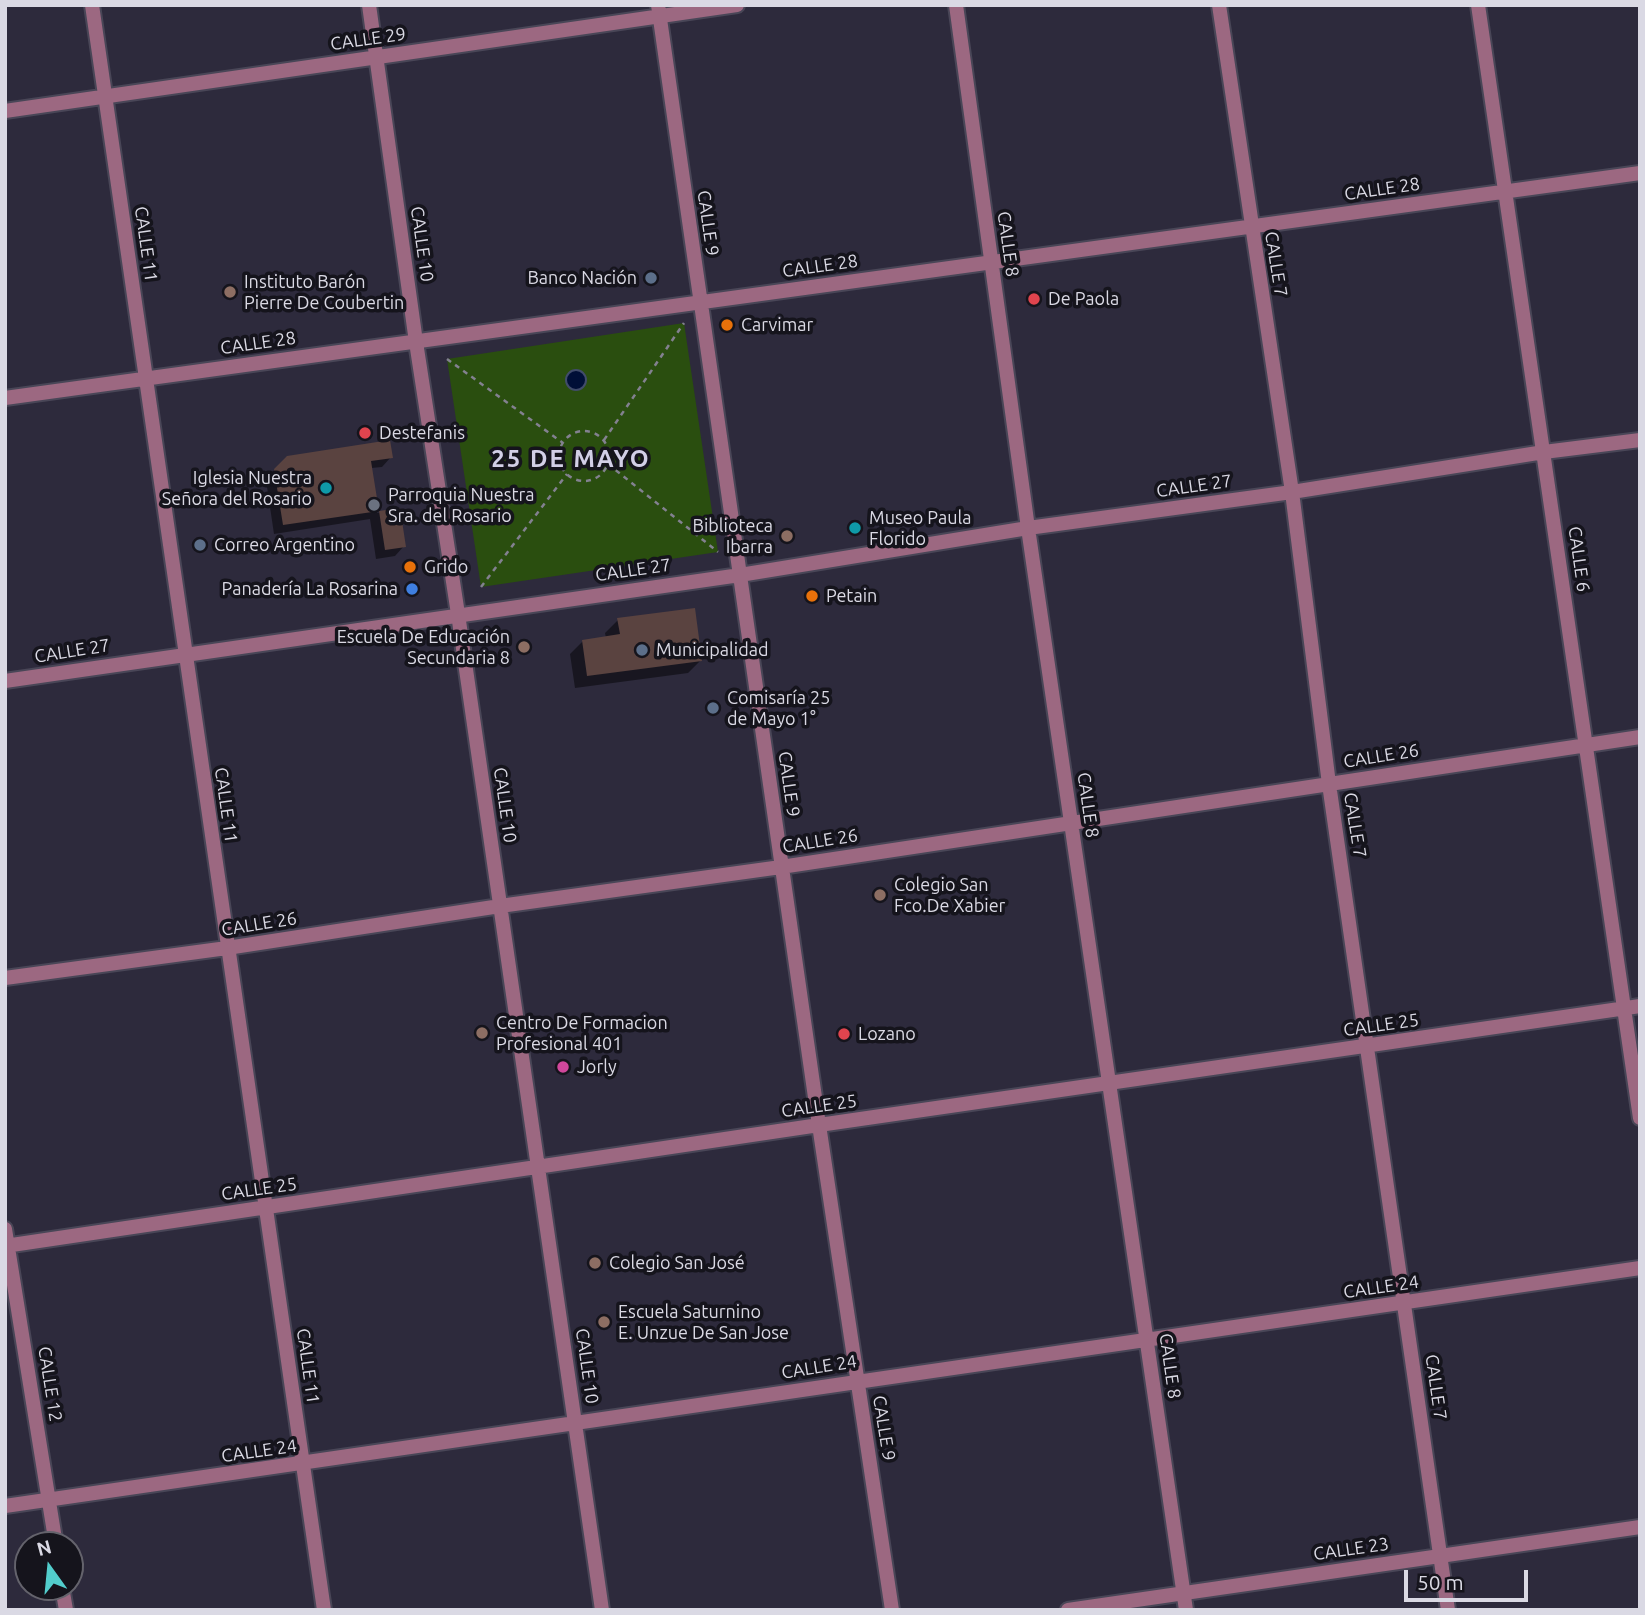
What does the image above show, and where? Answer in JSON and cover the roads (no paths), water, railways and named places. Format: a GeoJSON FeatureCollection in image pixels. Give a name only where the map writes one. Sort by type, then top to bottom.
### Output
{"type":"FeatureCollection","features":[{"type":"Feature","properties":{"kind":"street","name":"CALLE 11"},"geometry":{"type":"LineString","coordinates":[[92,5],[324,1610]]}},
{"type":"Feature","properties":{"kind":"street","name":"CALLE 10"},"geometry":{"type":"LineString","coordinates":[[369,5],[602,1610]]}},
{"type":"Feature","properties":{"kind":"street","name":"CALLE 29"},"geometry":{"type":"LineString","coordinates":[[5,111],[377,57],[659,10],[737,5]]}},
{"type":"Feature","properties":{"kind":"street","name":"CALLE 8"},"geometry":{"type":"LineString","coordinates":[[956,5],[1028,528],[1186,1610]]}},
{"type":"Feature","properties":{"kind":"street","name":"CALLE 7"},"geometry":{"type":"LineString","coordinates":[[1219,5],[1292,492],[1329,784],[1448,1610]]}},
{"type":"Feature","properties":{"kind":"street","name":"CALLE 6"},"geometry":{"type":"LineString","coordinates":[[1478,5],[1587,744],[1632,1007],[1640,1118]]}},
{"type":"Feature","properties":{"kind":"street","name":"CALLE 9"},"geometry":{"type":"LineString","coordinates":[[659,10],[781,867],[892,1610]]}},
{"type":"Feature","properties":{"kind":"street","name":"CALLE 28"},"geometry":{"type":"LineString","coordinates":[[5,398],[1640,173]]}},
{"type":"Feature","properties":{"kind":"street","name":"CALLE 27"},"geometry":{"type":"LineString","coordinates":[[5,681],[740,575],[1028,528],[1640,440]]}},
{"type":"Feature","properties":{"kind":"street","name":"CALLE 26"},"geometry":{"type":"LineString","coordinates":[[5,978],[781,867],[1640,737]]}},
{"type":"Feature","properties":{"kind":"street","name":"CALLE 25"},"geometry":{"type":"LineString","coordinates":[[6,1246],[1632,1007]]}},
{"type":"Feature","properties":{"kind":"street","name":"CALLE 12"},"geometry":{"type":"LineString","coordinates":[[5,1229],[54,1531]]}},
{"type":"Feature","properties":{"kind":"street","name":"CALLE 24"},"geometry":{"type":"LineString","coordinates":[[5,1506],[1640,1268]]}},
{"type":"Feature","properties":{"kind":"street","name":"CALLE 23"},"geometry":{"type":"LineString","coordinates":[[1068,1610],[1640,1527]]}},
{"type":"Feature","properties":{"kind":"water"},"geometry":{"type":"Polygon","coordinates":[[[576,370],[583,373],[586,380],[583,387],[576,390],[569,387],[566,380],[569,373],[576,370]]]}},
{"type":"Feature","properties":{"kind":"place","name":"Banco Nación"},"geometry":{"type":"Point","coordinates":[651,278]}},
{"type":"Feature","properties":{"kind":"place","name":"Instituto Barón Pierre De Coubertin"},"geometry":{"type":"Point","coordinates":[230,292]}},
{"type":"Feature","properties":{"kind":"place","name":"De Paola"},"geometry":{"type":"Point","coordinates":[1034,299]}},
{"type":"Feature","properties":{"kind":"place","name":"Carvimar"},"geometry":{"type":"Point","coordinates":[727,325]}},
{"type":"Feature","properties":{"kind":"place","name":"Destefanis"},"geometry":{"type":"Point","coordinates":[365,433]}},
{"type":"Feature","properties":{"kind":"place","name":"Iglesia Nuestra Señora del Rosario"},"geometry":{"type":"Point","coordinates":[326,488]}},
{"type":"Feature","properties":{"kind":"place","name":"Parroquia Nuestra Sra. del Rosario"},"geometry":{"type":"Point","coordinates":[374,505]}},
{"type":"Feature","properties":{"kind":"place","name":"Museo Paula Florido"},"geometry":{"type":"Point","coordinates":[855,528]}},
{"type":"Feature","properties":{"kind":"place","name":"Biblioteca Ibarra"},"geometry":{"type":"Point","coordinates":[787,536]}},
{"type":"Feature","properties":{"kind":"place","name":"Correo Argentino"},"geometry":{"type":"Point","coordinates":[200,545]}},
{"type":"Feature","properties":{"kind":"place","name":"Grido"},"geometry":{"type":"Point","coordinates":[410,567]}},
{"type":"Feature","properties":{"kind":"place","name":"Panadería La Rosarina"},"geometry":{"type":"Point","coordinates":[412,589]}},
{"type":"Feature","properties":{"kind":"place","name":"Petain"},"geometry":{"type":"Point","coordinates":[812,596]}},
{"type":"Feature","properties":{"kind":"place","name":"Escuela De Educación Secundaria 8"},"geometry":{"type":"Point","coordinates":[524,647]}},
{"type":"Feature","properties":{"kind":"place","name":"Municipalidad"},"geometry":{"type":"Point","coordinates":[642,650]}},
{"type":"Feature","properties":{"kind":"place","name":"Comisaría 25 de Mayo 1°"},"geometry":{"type":"Point","coordinates":[713,708]}},
{"type":"Feature","properties":{"kind":"place","name":"Colegio San Fco.De Xabier"},"geometry":{"type":"Point","coordinates":[880,895]}},
{"type":"Feature","properties":{"kind":"place","name":"Centro De Formacion Profesional 401"},"geometry":{"type":"Point","coordinates":[482,1033]}},
{"type":"Feature","properties":{"kind":"place","name":"Lozano"},"geometry":{"type":"Point","coordinates":[844,1034]}},
{"type":"Feature","properties":{"kind":"place","name":"Jorly"},"geometry":{"type":"Point","coordinates":[563,1067]}},
{"type":"Feature","properties":{"kind":"place","name":"Colegio San José"},"geometry":{"type":"Point","coordinates":[595,1263]}},
{"type":"Feature","properties":{"kind":"place","name":"Escuela Saturnino E. Unzue De San Jose"},"geometry":{"type":"Point","coordinates":[604,1322]}},
{"type":"Feature","properties":{"kind":"district","name":"25 DE MAYO"},"geometry":{"type":"Point","coordinates":[571,459]}}]}
